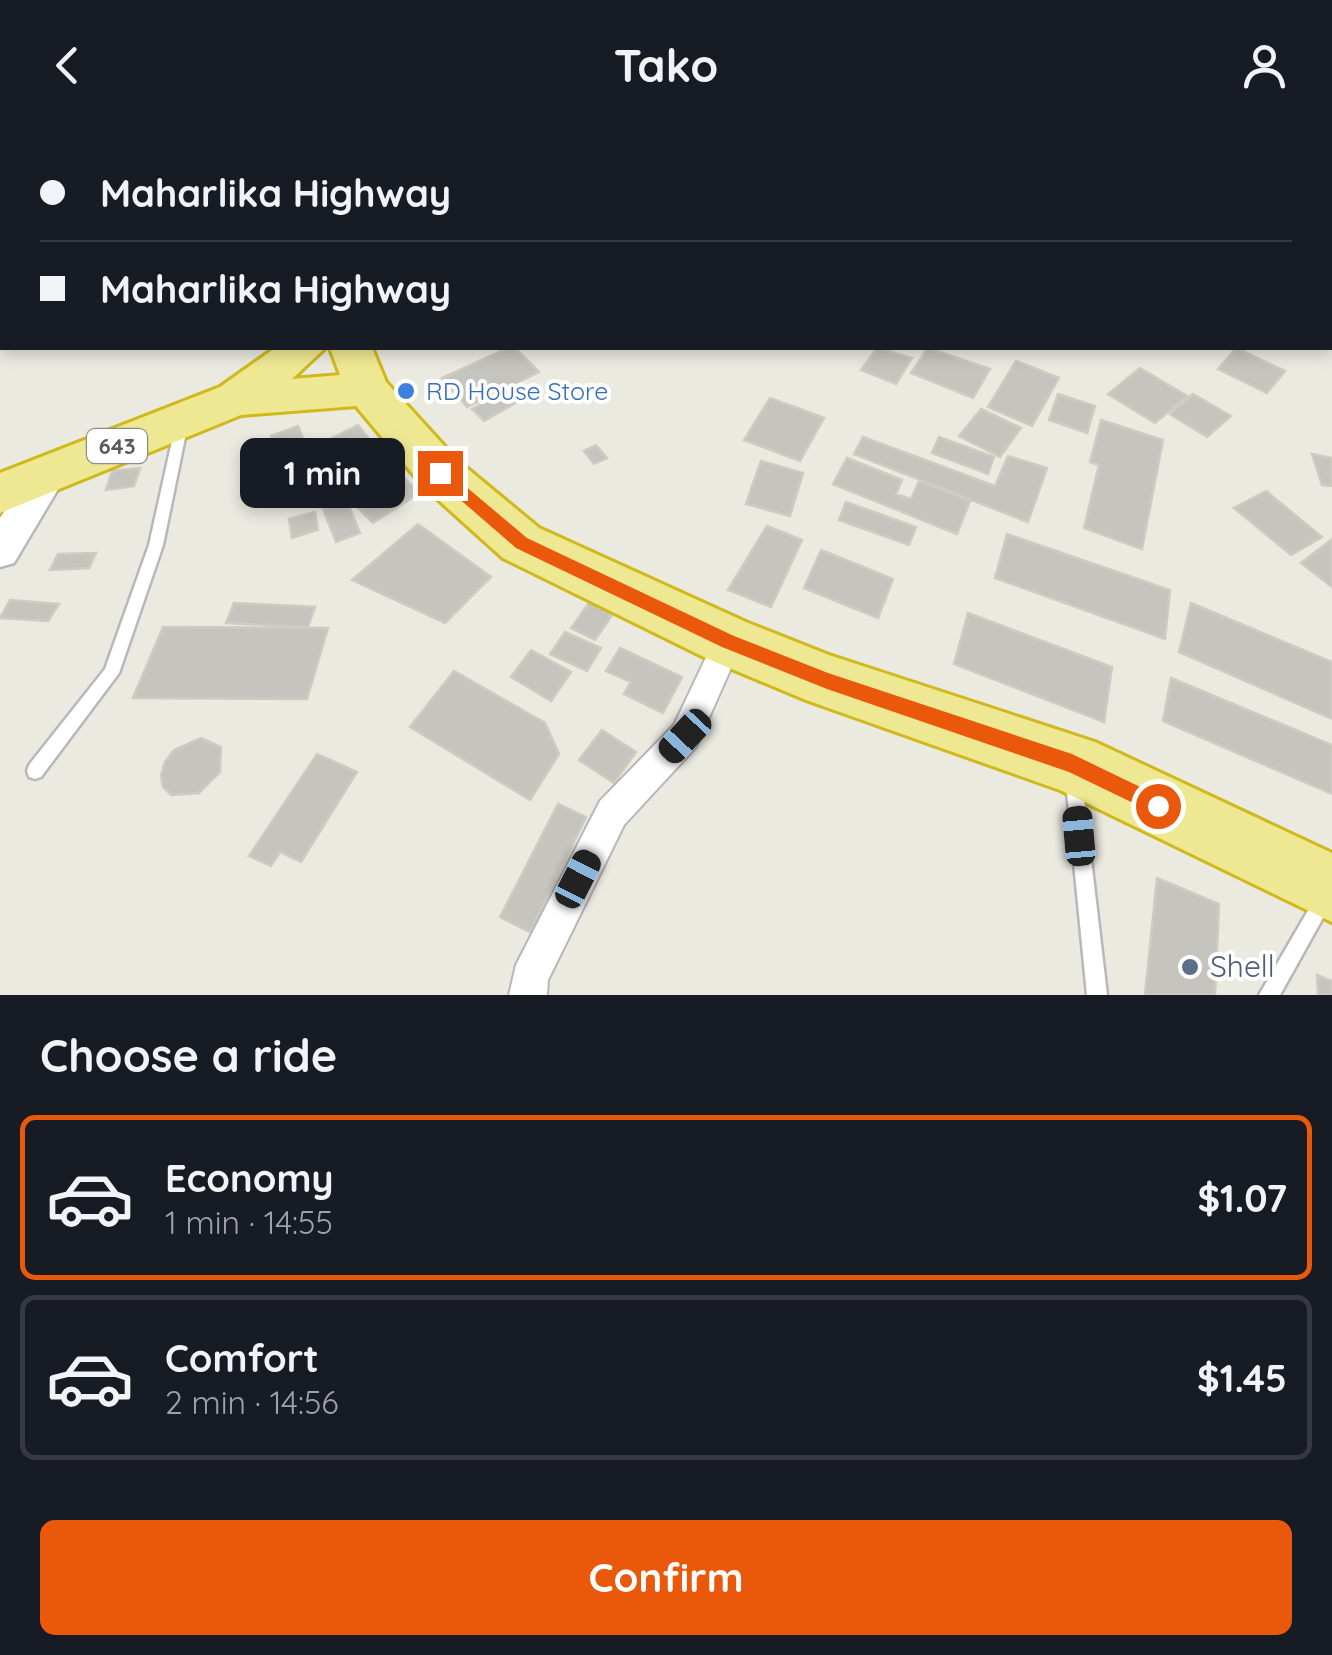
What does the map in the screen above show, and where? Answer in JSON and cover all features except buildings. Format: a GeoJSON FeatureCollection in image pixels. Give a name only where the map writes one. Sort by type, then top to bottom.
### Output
{"type":"FeatureCollection","features":[{"type":"Feature","properties":{"kind":"highway","name":"643"},"geometry":{"type":"LineString","coordinates":[[235,399],[301,350]]}},
{"type":"Feature","properties":{"kind":"highway","name":"643"},"geometry":{"type":"LineString","coordinates":[[0,494],[235,399],[359,368]]}},
{"type":"Feature","properties":{"kind":"highway"},"geometry":{"type":"LineString","coordinates":[[359,368],[440,473],[521,543],[728,641],[827,681],[1072,764],[1331,888]]}},
{"type":"Feature","properties":{"kind":"street"},"geometry":{"type":"LineString","coordinates":[[0,551],[49,474]]}},
{"type":"Feature","properties":{"kind":"street"},"geometry":{"type":"LineString","coordinates":[[528,995],[528,978],[612,813],[685,736],[728,641]]}},
{"type":"Feature","properties":{"kind":"lane"},"geometry":{"type":"LineString","coordinates":[[34,770],[111,673],[156,545],[182,420]]}},
{"type":"Feature","properties":{"kind":"lane"},"geometry":{"type":"LineString","coordinates":[[1072,764],[1096,995]]}},
{"type":"Feature","properties":{"kind":"lane"},"geometry":{"type":"LineString","coordinates":[[1269,995],[1331,888]]}},
{"type":"Feature","properties":{"kind":"place","name":"RD House Store"},"geometry":{"type":"Point","coordinates":[406,391]}},
{"type":"Feature","properties":{"kind":"place","name":"Shell"},"geometry":{"type":"Point","coordinates":[1190,967]}},
{"type":"Feature","properties":{"kind":"route"},"geometry":{"type":"LineString","coordinates":[[440,473],[521,543],[728,641],[827,681],[1072,764],[1158,806]]}}]}
